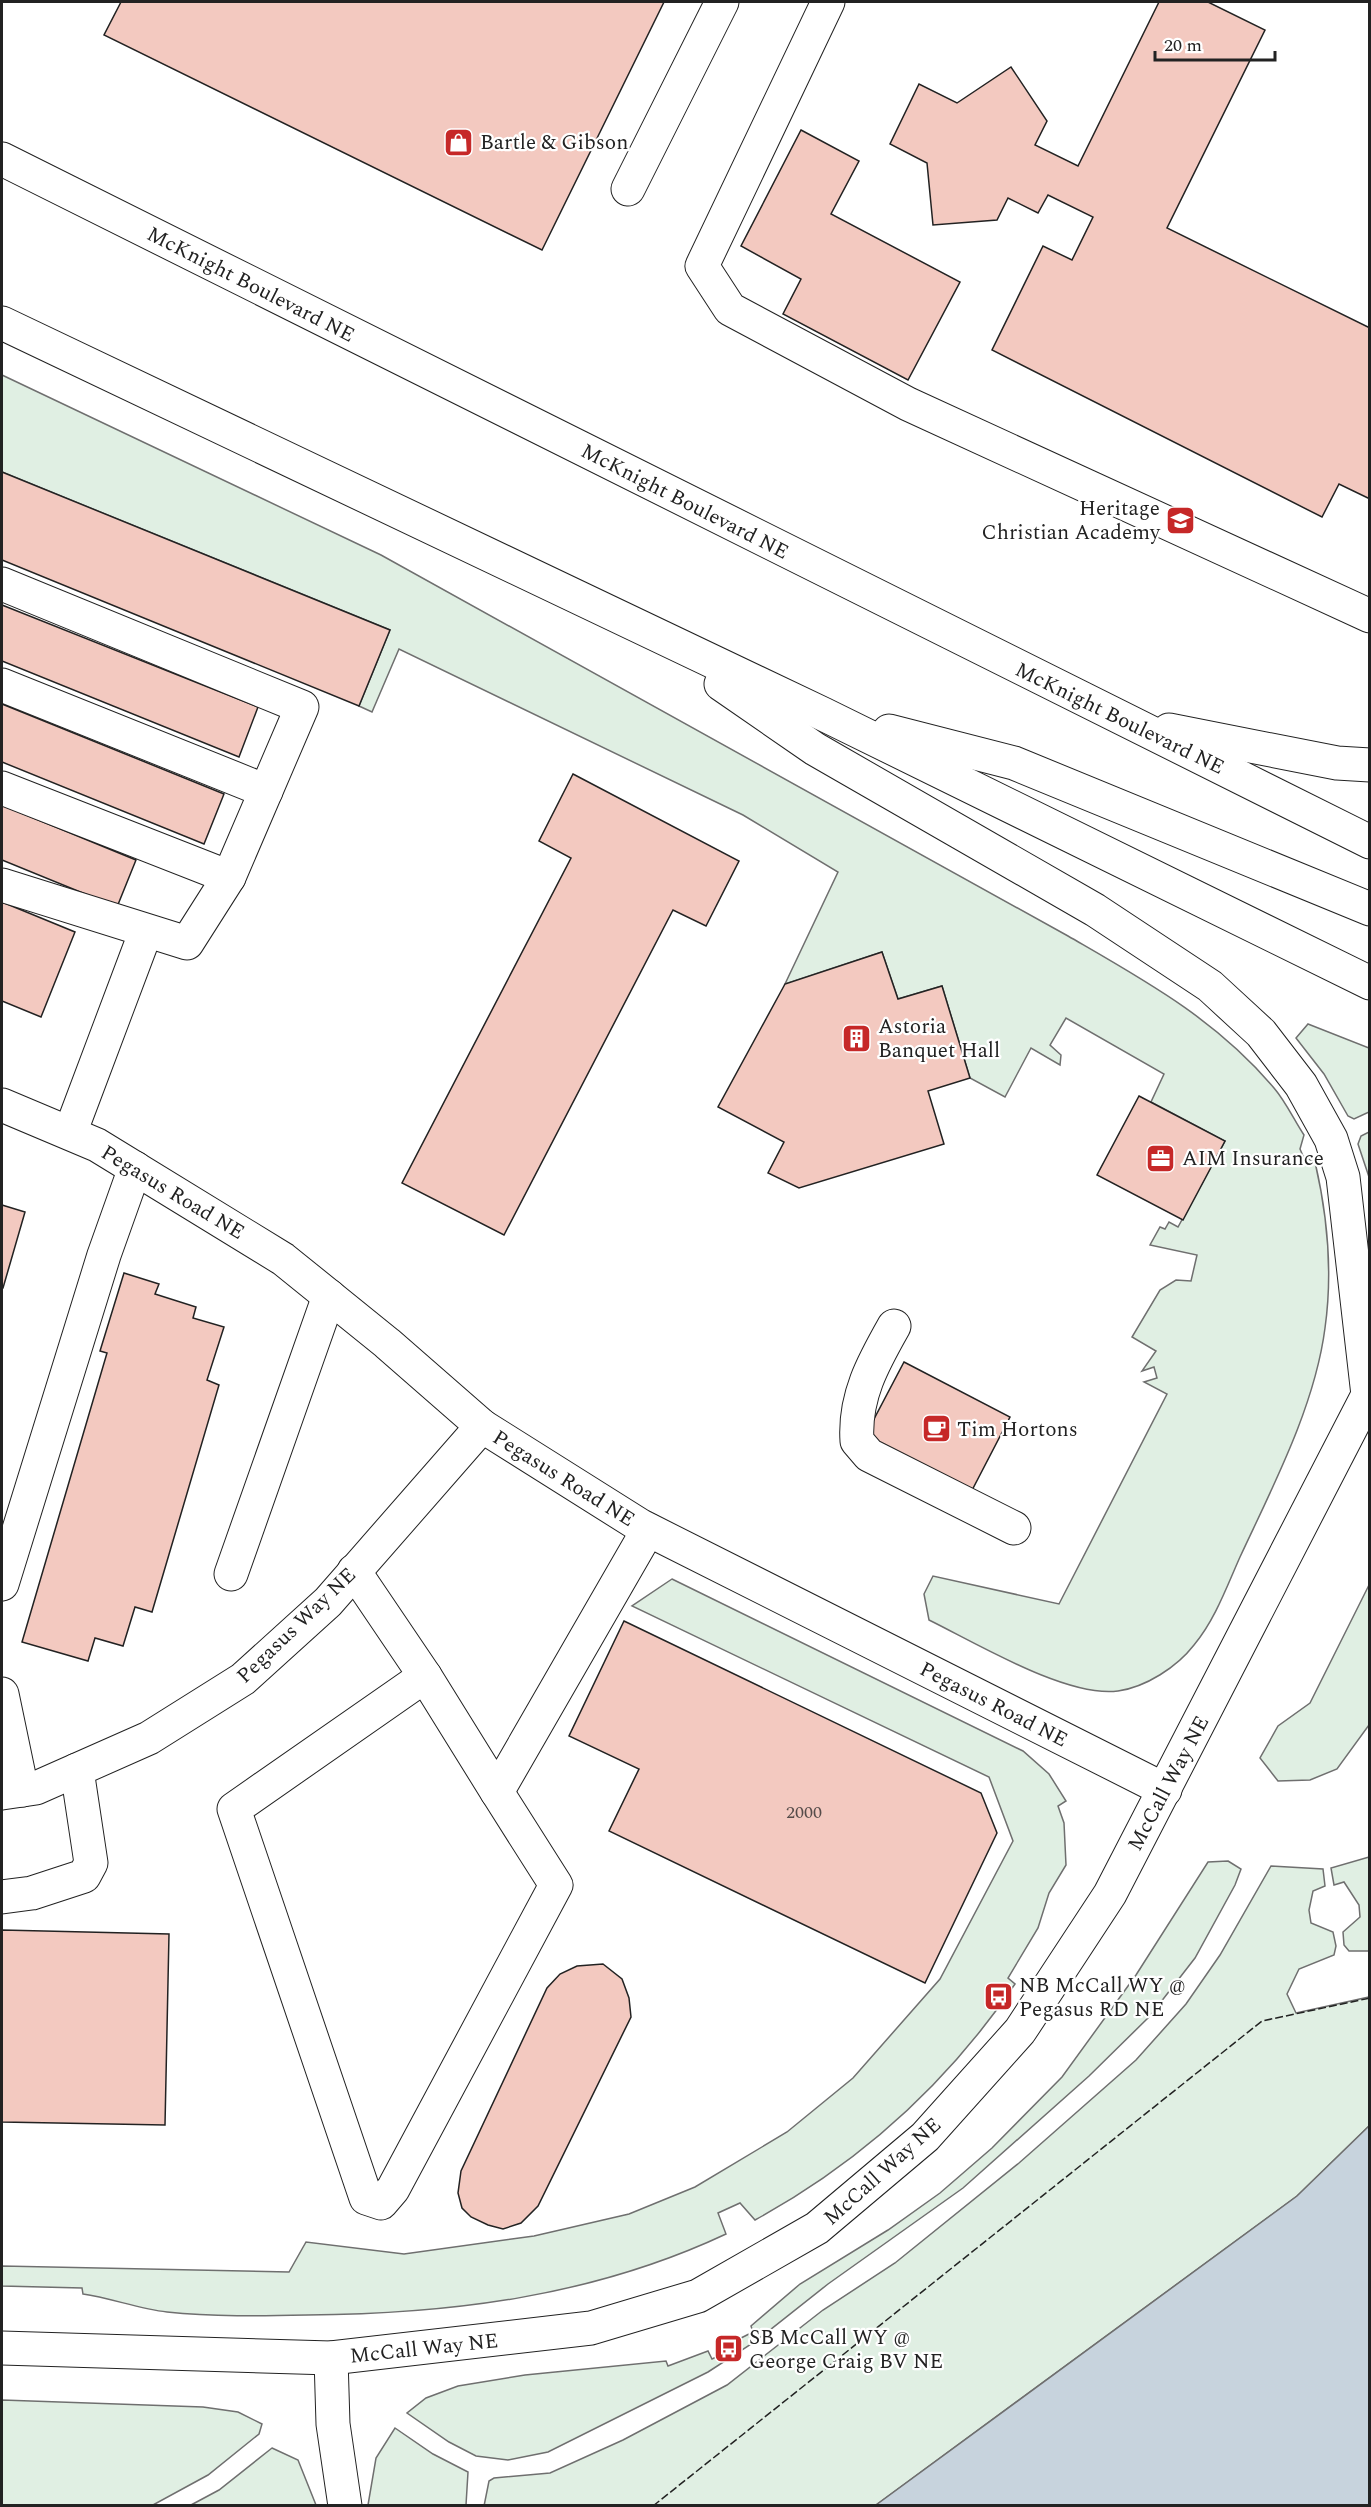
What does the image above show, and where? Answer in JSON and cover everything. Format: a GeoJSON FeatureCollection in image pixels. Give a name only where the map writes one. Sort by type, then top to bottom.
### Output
{"type":"FeatureCollection","features":[{"type":"Feature","properties":{"kind":"main road"},"geometry":{"type":"LineString","coordinates":[[628,189],[722,2]]}},
{"type":"Feature","properties":{"kind":"main road"},"geometry":{"type":"LineString","coordinates":[[828,2],[702,266],[730,309],[908,404],[1370,616]]}},
{"type":"Feature","properties":{"kind":"main road","name":"McKnight Boulevard NE"},"geometry":{"type":"LineString","coordinates":[[2,159],[1370,842]]}},
{"type":"Feature","properties":{"kind":"main road"},"geometry":{"type":"LineString","coordinates":[[2,323],[823,714],[1370,983]]}},
{"type":"Feature","properties":{"kind":"main road"},"geometry":{"type":"LineString","coordinates":[[2,584],[302,707],[229,877],[187,943],[2,885]]}},
{"type":"Feature","properties":{"kind":"main road"},"geometry":{"type":"LineString","coordinates":[[641,629],[815,748],[1095,910],[1210,986],[1261,1033],[1301,1085],[1330,1139],[1343,1177],[1369,1393]]}},
{"type":"Feature","properties":{"kind":"main road"},"geometry":{"type":"LineString","coordinates":[[2,685],[266,791]]}},
{"type":"Feature","properties":{"kind":"main road"},"geometry":{"type":"LineString","coordinates":[[823,714],[1014,763],[1370,909]]}},
{"type":"Feature","properties":{"kind":"main road"},"geometry":{"type":"LineString","coordinates":[[1126,721],[1337,763],[1370,765]]}},
{"type":"Feature","properties":{"kind":"main road"},"geometry":{"type":"LineString","coordinates":[[2,788],[229,877]]}},
{"type":"Feature","properties":{"kind":"main road"},"geometry":{"type":"LineString","coordinates":[[70,1133],[146,931]]}},
{"type":"Feature","properties":{"kind":"main road","name":"Pegasus Road NE"},"geometry":{"type":"LineString","coordinates":[[2,1105],[98,1145],[284,1259],[482,1426],[648,1530],[1166,1790]]}},
{"type":"Feature","properties":{"kind":"main road"},"geometry":{"type":"LineString","coordinates":[[2,1584],[104,1255],[135,1168]]}},
{"type":"Feature","properties":{"kind":"main road"},"geometry":{"type":"LineString","coordinates":[[231,1574],[329,1296]]}},
{"type":"Feature","properties":{"kind":"main road"},"geometry":{"type":"LineString","coordinates":[[894,1326],[869,1370],[856,1414],[857,1441],[869,1455],[1014,1528]]}},
{"type":"Feature","properties":{"kind":"main road","name":"McCall Way NE"},"geometry":{"type":"LineString","coordinates":[[2,2349],[331,2358],[591,2328],[698,2296],[817,2229],[925,2137],[1020,2031],[1110,1894],[1166,1790],[1369,1393]]}},
{"type":"Feature","properties":{"kind":"main road","name":"Pegasus Way NE"},"geometry":{"type":"LineString","coordinates":[[12,1791],[36,1788],[149,1738],[243,1679],[327,1602],[482,1426]]}},
{"type":"Feature","properties":{"kind":"main road"},"geometry":{"type":"LineString","coordinates":[[497,1792],[648,1530]]}},
{"type":"Feature","properties":{"kind":"main road"},"geometry":{"type":"LineString","coordinates":[[354,1571],[425,1676],[556,1885],[393,2189],[381,2203],[366,2198],[234,1809],[425,1676]]}},
{"type":"Feature","properties":{"kind":"main road"},"geometry":{"type":"LineString","coordinates":[[2,1694],[12,1791]]}},
{"type":"Feature","properties":{"kind":"main road"},"geometry":{"type":"LineString","coordinates":[[2,1897],[32,1893],[84,1876],[91,1863],[77,1770]]}},
{"type":"Feature","properties":{"kind":"main road"},"geometry":{"type":"LineString","coordinates":[[331,2358],[333,2424],[345,2505]]}},
{"type":"Feature","properties":{"kind":"green space"},"geometry":{"type":"Polygon","coordinates":[[[2,375],[381,555],[1096,952],[1178,1003],[1228,1041],[1252,1063],[1278,1093],[1304,1135],[1300,1149],[1303,1156],[1315,1162],[1328,1245],[1329,1286],[1325,1328],[1312,1387],[1279,1474],[1214,1614],[1201,1635],[1179,1661],[1160,1675],[1129,1689],[1097,1691],[1074,1686],[1022,1667],[929,1620],[924,1594],[933,1576],[1059,1604],[1167,1394],[1144,1382],[1157,1378],[1154,1367],[1142,1371],[1156,1351],[1132,1337],[1160,1290],[1176,1280],[1191,1281],[1197,1255],[1150,1245],[1160,1227],[1165,1229],[1169,1222],[1178,1227],[1225,1141],[1151,1102],[1164,1074],[1066,1018],[1050,1045],[1061,1055],[1060,1065],[1031,1048],[1005,1097],[970,1078],[942,986],[898,999],[882,952],[785,984],[838,872],[743,815],[399,649],[372,712],[359,706],[390,630],[2,472],[2,375]]]}},
{"type":"Feature","properties":{"kind":"green space"},"geometry":{"type":"Polygon","coordinates":[[[1308,1024],[1369,1048],[1369,1112],[1354,1119],[1348,1116],[1324,1074],[1296,1038],[1308,1024]]]}},
{"type":"Feature","properties":{"kind":"green space"},"geometry":{"type":"Polygon","coordinates":[[[1369,1132],[1369,1177],[1358,1144],[1361,1136],[1369,1132]]]}},
{"type":"Feature","properties":{"kind":"green space"},"geometry":{"type":"Polygon","coordinates":[[[672,1579],[1023,1751],[1049,1774],[1066,1801],[1058,1806],[1064,1823],[1066,1865],[1049,1893],[1038,1928],[1008,1978],[1015,1984],[961,2055],[931,2087],[899,2118],[831,2173],[755,2220],[740,2203],[718,2213],[726,2234],[625,2273],[574,2287],[468,2305],[415,2311],[255,2316],[156,2311],[83,2294],[82,2288],[2,2286],[2,2266],[289,2272],[306,2242],[404,2254],[534,2236],[629,2214],[695,2187],[787,2132],[853,2078],[940,1979],[1013,1841],[989,1777],[632,1606],[672,1579]]]}},
{"type":"Feature","properties":{"kind":"green space"},"geometry":{"type":"Polygon","coordinates":[[[1369,1585],[1369,1725],[1337,1769],[1310,1780],[1278,1781],[1260,1758],[1278,1726],[1310,1703],[1369,1585]]]}},
{"type":"Feature","properties":{"kind":"green space"},"geometry":{"type":"Polygon","coordinates":[[[1369,1857],[1369,1951],[1349,1951],[1344,1945],[1343,1932],[1360,1917],[1359,1905],[1344,1882],[1334,1885],[1331,1868],[1369,1857]]]}},
{"type":"Feature","properties":{"kind":"green space"},"geometry":{"type":"Polygon","coordinates":[[[1228,1861],[1241,1869],[1235,1885],[1195,1958],[1150,2016],[1089,2076],[963,2188],[828,2284],[756,2341],[708,2372],[548,2452],[508,2460],[476,2456],[449,2442],[407,2413],[426,2398],[458,2386],[525,2375],[666,2361],[668,2366],[708,2351],[712,2359],[737,2348],[735,2341],[753,2332],[751,2326],[800,2284],[888,2230],[940,2193],[992,2148],[1062,2077],[1136,1975],[1208,1862],[1228,1861]]]}},
{"type":"Feature","properties":{"kind":"green space"},"geometry":{"type":"Polygon","coordinates":[[[1271,1866],[1323,1869],[1325,1886],[1313,1891],[1309,1910],[1311,1923],[1333,1932],[1336,1946],[1334,1955],[1299,1969],[1287,1994],[1296,2013],[1369,1997],[1369,2126],[1297,2196],[876,2505],[484,2506],[489,2481],[494,2478],[550,2473],[623,2440],[727,2385],[823,2310],[895,2263],[1019,2163],[1136,2060],[1186,2004],[1220,1955],[1271,1866]]]}},
{"type":"Feature","properties":{"kind":"green space"},"geometry":{"type":"Polygon","coordinates":[[[2,2400],[203,2407],[238,2412],[262,2424],[259,2434],[208,2475],[153,2505],[2,2505],[2,2400]]]}},
{"type":"Feature","properties":{"kind":"green space"},"geometry":{"type":"Polygon","coordinates":[[[395,2428],[433,2454],[468,2472],[466,2505],[368,2505],[376,2458],[395,2428]]]}},
{"type":"Feature","properties":{"kind":"green space"},"geometry":{"type":"Polygon","coordinates":[[[272,2448],[298,2460],[316,2505],[191,2505],[219,2490],[272,2448]]]}},
{"type":"Feature","properties":{"kind":"shaded area"},"geometry":{"type":"Polygon","coordinates":[[[1369,2126],[1369,2505],[876,2505],[1297,2196],[1369,2126]]]}},
{"type":"Feature","properties":{"kind":"building","name":"Bartle & Gibson"},"geometry":{"type":"Polygon","coordinates":[[[121,2],[664,2],[542,250],[104,35],[121,2]]]}},
{"type":"Feature","properties":{"kind":"building"},"geometry":{"type":"Polygon","coordinates":[[[1159,2],[1208,2],[1265,30],[1167,228],[1370,328],[1370,499],[1339,484],[1322,517],[992,350],[1043,246],[1072,260],[1093,217],[1048,195],[1038,213],[1008,198],[997,220],[933,225],[927,163],[890,144],[919,84],[957,103],[1011,67],[1047,121],[1035,145],[1078,166],[1159,2]]]}},
{"type":"Feature","properties":{"kind":"building"},"geometry":{"type":"Polygon","coordinates":[[[801,130],[859,161],[831,214],[960,282],[908,380],[783,314],[801,279],[741,246],[801,130]]]}},
{"type":"Feature","properties":{"kind":"building"},"geometry":{"type":"Polygon","coordinates":[[[2,472],[390,630],[359,706],[2,560],[2,472]]]}},
{"type":"Feature","properties":{"kind":"building"},"geometry":{"type":"Polygon","coordinates":[[[2,605],[258,707],[239,757],[2,661],[2,605]]]}},
{"type":"Feature","properties":{"kind":"building"},"geometry":{"type":"Polygon","coordinates":[[[2,704],[224,794],[204,844],[2,762],[2,704]]]}},
{"type":"Feature","properties":{"kind":"building"},"geometry":{"type":"Polygon","coordinates":[[[573,774],[739,861],[706,926],[673,910],[504,1235],[402,1183],[571,858],[539,841],[573,774]]]}},
{"type":"Feature","properties":{"kind":"building"},"geometry":{"type":"Polygon","coordinates":[[[2,805],[136,860],[117,907],[2,860],[2,805]]]}},
{"type":"Feature","properties":{"kind":"building"},"geometry":{"type":"Polygon","coordinates":[[[2,902],[75,932],[41,1017],[2,1001],[2,902]]]}},
{"type":"Feature","properties":{"kind":"building","name":"Astoria Banquet Hall"},"geometry":{"type":"Polygon","coordinates":[[[882,952],[898,999],[942,986],[970,1078],[928,1091],[944,1144],[799,1188],[768,1173],[784,1142],[718,1107],[785,984],[882,952]]]}},
{"type":"Feature","properties":{"kind":"building","name":"AIM Insurance"},"geometry":{"type":"Polygon","coordinates":[[[1139,1096],[1225,1141],[1183,1220],[1097,1175],[1139,1096]]]}},
{"type":"Feature","properties":{"kind":"building"},"geometry":{"type":"Polygon","coordinates":[[[2,1205],[25,1212],[3,1288],[2,1288],[2,1205]]]}},
{"type":"Feature","properties":{"kind":"building"},"geometry":{"type":"Polygon","coordinates":[[[124,1273],[159,1284],[155,1294],[196,1307],[193,1318],[224,1327],[207,1380],[219,1385],[152,1612],[135,1607],[123,1646],[95,1638],[88,1661],[22,1642],[107,1353],[100,1351],[124,1273]]]}},
{"type":"Feature","properties":{"kind":"building","name":"Tim Hortons"},"geometry":{"type":"Polygon","coordinates":[[[904,1362],[1010,1417],[969,1496],[863,1440],[904,1362]]]}},
{"type":"Feature","properties":{"kind":"building"},"geometry":{"type":"Polygon","coordinates":[[[624,1621],[981,1793],[997,1833],[925,1983],[609,1831],[639,1769],[569,1736],[624,1621]]]}},
{"type":"Feature","properties":{"kind":"building"},"geometry":{"type":"Polygon","coordinates":[[[2,1930],[169,1934],[165,2125],[2,2122],[2,1930]]]}},
{"type":"Feature","properties":{"kind":"building"},"geometry":{"type":"Polygon","coordinates":[[[603,1964],[622,1979],[629,1998],[631,2017],[538,2206],[521,2223],[503,2229],[471,2217],[462,2208],[458,2193],[461,2171],[547,1988],[560,1974],[577,1966],[603,1964]]]}},
{"type":"Feature","properties":{"kind":"fence"},"geometry":{"type":"LineString","coordinates":[[653,2506],[1262,2021],[1370,1998]]}},
{"type":"Feature","properties":{"kind":"place","name":"Bartle & Gibson"},"geometry":{"type":"Point","coordinates":[459,142]}},
{"type":"Feature","properties":{"kind":"place","name":"Heritage Christian Academy"},"geometry":{"type":"Point","coordinates":[1181,520]}},
{"type":"Feature","properties":{"kind":"place","name":"Astoria Banquet Hall"},"geometry":{"type":"Point","coordinates":[857,1038]}},
{"type":"Feature","properties":{"kind":"place","name":"AIM Insurance"},"geometry":{"type":"Point","coordinates":[1161,1158]}},
{"type":"Feature","properties":{"kind":"place","name":"Tim Hortons"},"geometry":{"type":"Point","coordinates":[936,1429]}},
{"type":"Feature","properties":{"kind":"place","name":"NB McCall WY @ Pegasus RD NE"},"geometry":{"type":"Point","coordinates":[998,1997]}},
{"type":"Feature","properties":{"kind":"place","name":"SB McCall WY @ George Craig BV NE"},"geometry":{"type":"Point","coordinates":[728,2349]}}]}
